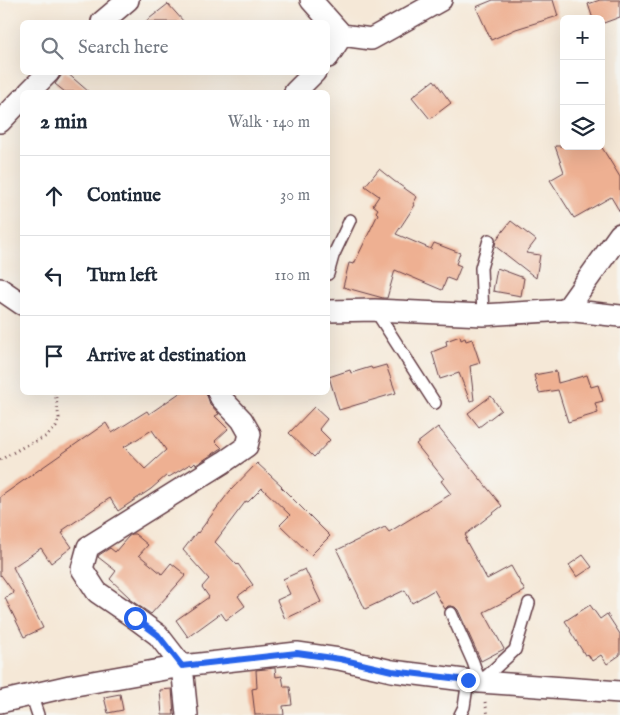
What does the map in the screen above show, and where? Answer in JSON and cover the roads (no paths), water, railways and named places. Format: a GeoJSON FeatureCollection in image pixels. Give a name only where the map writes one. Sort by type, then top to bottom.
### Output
{"type":"FeatureCollection","features":[{"type":"Feature","properties":{"kind":"street"},"geometry":{"type":"LineString","coordinates":[[104,20],[128,0]]}},
{"type":"Feature","properties":{"kind":"street"},"geometry":{"type":"LineString","coordinates":[[311,0],[329,20]]}},
{"type":"Feature","properties":{"kind":"street"},"geometry":{"type":"LineString","coordinates":[[330,21],[342,35],[371,39],[441,0]]}},
{"type":"Feature","properties":{"kind":"street"},"geometry":{"type":"LineString","coordinates":[[330,54],[342,35]]}},
{"type":"Feature","properties":{"kind":"street"},"geometry":{"type":"LineString","coordinates":[[31,90],[46,75]]}},
{"type":"Feature","properties":{"kind":"street"},"geometry":{"type":"LineString","coordinates":[[297,90],[312,75]]}},
{"type":"Feature","properties":{"kind":"street"},"geometry":{"type":"LineString","coordinates":[[0,122],[20,101]]}},
{"type":"Feature","properties":{"kind":"street"},"geometry":{"type":"LineString","coordinates":[[566,310],[620,234]]}},
{"type":"Feature","properties":{"kind":"street"},"geometry":{"type":"LineString","coordinates":[[0,289],[20,303]]}},
{"type":"Feature","properties":{"kind":"street"},"geometry":{"type":"LineString","coordinates":[[330,311],[375,310],[482,316],[566,310],[620,319]]}},
{"type":"Feature","properties":{"kind":"street"},"geometry":{"type":"LineString","coordinates":[[187,715],[182,666],[158,635],[97,592],[82,569],[88,547],[247,446],[250,434],[242,420],[220,395]]}},
{"type":"Feature","properties":{"kind":"street"},"geometry":{"type":"LineString","coordinates":[[0,702],[70,686],[182,666],[297,653],[340,659],[392,671],[474,681],[620,692]]}},
{"type":"Feature","properties":{"kind":"lane"},"geometry":{"type":"LineString","coordinates":[[330,267],[350,220]]}},
{"type":"Feature","properties":{"kind":"lane"},"geometry":{"type":"LineString","coordinates":[[482,316],[481,268],[489,240]]}},
{"type":"Feature","properties":{"kind":"lane"},"geometry":{"type":"LineString","coordinates":[[375,310],[435,402]]}},
{"type":"Feature","properties":{"kind":"lane"},"geometry":{"type":"LineString","coordinates":[[474,681],[515,650],[529,602]]}},
{"type":"Feature","properties":{"kind":"lane"},"geometry":{"type":"LineString","coordinates":[[451,613],[473,662],[474,681],[460,715]]}},
{"type":"Feature","properties":{"kind":"lane"},"geometry":{"type":"LineString","coordinates":[[31,694],[38,715]]}}]}
